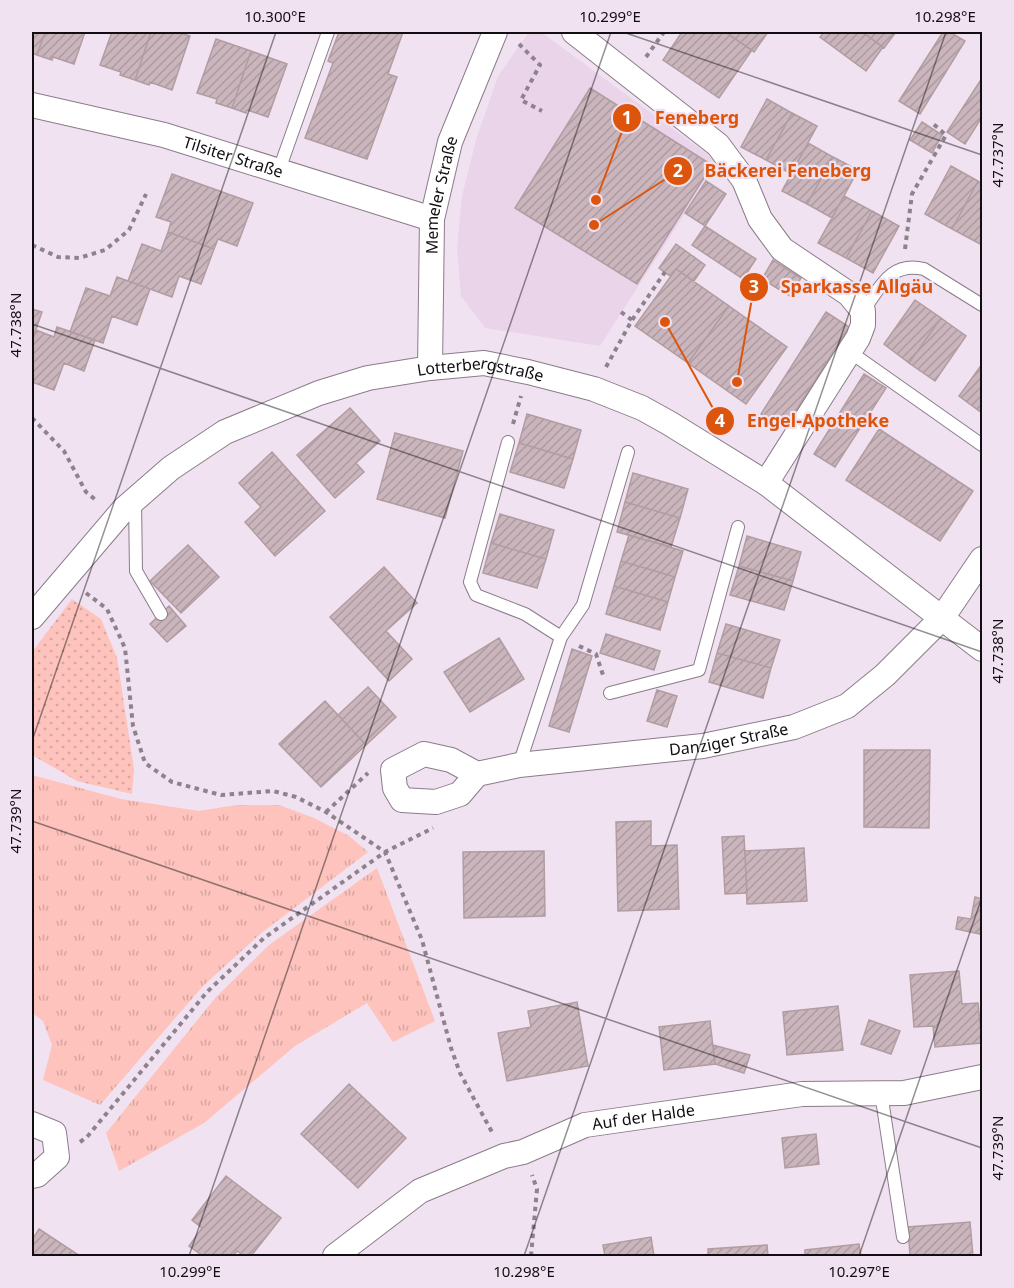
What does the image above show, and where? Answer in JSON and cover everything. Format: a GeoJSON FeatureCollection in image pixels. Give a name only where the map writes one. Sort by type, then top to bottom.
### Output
{"type":"FeatureCollection","features":[{"type":"Feature","properties":{"kind":"street"},"geometry":{"type":"LineString","coordinates":[[574,32],[718,145],[744,180],[760,219],[782,249],[849,294],[863,311],[863,325],[850,352],[766,483]]}},
{"type":"Feature","properties":{"kind":"street","name":"Memeler Straße"},"geometry":{"type":"LineString","coordinates":[[430,368],[432,219],[450,142],[504,35]]}},
{"type":"Feature","properties":{"kind":"street","name":"Tilsiter Straße"},"geometry":{"type":"LineString","coordinates":[[32,105],[164,135],[432,219]]}},
{"type":"Feature","properties":{"kind":"street","name":"Lotterbergstraße"},"geometry":{"type":"LineString","coordinates":[[32,617],[115,519],[135,499],[171,468],[225,432],[319,393],[369,378],[430,368],[484,363],[594,389],[642,408],[669,423],[766,483],[982,649]]}},
{"type":"Feature","properties":{"kind":"street","name":"Danziger Straße"},"geometry":{"type":"LineString","coordinates":[[477,774],[519,765],[703,746],[794,727],[847,706],[885,675],[942,618],[982,559]]}},
{"type":"Feature","properties":{"kind":"street"},"geometry":{"type":"LineString","coordinates":[[424,754],[452,760],[477,774],[460,794],[436,802],[402,800],[395,788],[393,771],[424,754]]}},
{"type":"Feature","properties":{"kind":"street","name":"Auf der Halde"},"geometry":{"type":"LineString","coordinates":[[335,1257],[420,1191],[585,1125],[802,1094],[904,1093],[982,1077]]}},
{"type":"Feature","properties":{"kind":"street"},"geometry":{"type":"LineString","coordinates":[[32,1124],[54,1133],[57,1157],[37,1175],[32,1176]]}},
{"type":"Feature","properties":{"kind":"lane"},"geometry":{"type":"LineString","coordinates":[[279,170],[328,32]]}},
{"type":"Feature","properties":{"kind":"lane"},"geometry":{"type":"LineString","coordinates":[[863,311],[890,274],[913,266],[924,269],[982,305]]}},
{"type":"Feature","properties":{"kind":"lane"},"geometry":{"type":"LineString","coordinates":[[850,352],[982,445]]}},
{"type":"Feature","properties":{"kind":"lane"},"geometry":{"type":"LineString","coordinates":[[508,442],[470,582],[476,595],[525,614],[561,637]]}},
{"type":"Feature","properties":{"kind":"lane"},"geometry":{"type":"LineString","coordinates":[[519,765],[561,637],[583,605],[628,452]]}},
{"type":"Feature","properties":{"kind":"lane"},"geometry":{"type":"LineString","coordinates":[[135,499],[136,571],[161,614]]}},
{"type":"Feature","properties":{"kind":"lane"},"geometry":{"type":"LineString","coordinates":[[609,693],[699,670],[738,527]]}},
{"type":"Feature","properties":{"kind":"lane"},"geometry":{"type":"LineString","coordinates":[[881,1093],[903,1237]]}},
{"type":"Feature","properties":{"kind":"path"},"geometry":{"type":"LineString","coordinates":[[504,35],[540,65],[521,100],[542,111]]}},
{"type":"Feature","properties":{"kind":"path"},"geometry":{"type":"LineString","coordinates":[[902,269],[912,194],[946,135],[931,122]]}},
{"type":"Feature","properties":{"kind":"path"},"geometry":{"type":"LineString","coordinates":[[32,245],[58,257],[79,258],[105,249],[129,230],[146,194]]}},
{"type":"Feature","properties":{"kind":"path"},"geometry":{"type":"LineString","coordinates":[[594,389],[632,320],[665,272]]}},
{"type":"Feature","properties":{"kind":"path"},"geometry":{"type":"LineString","coordinates":[[621,312],[632,320]]}},
{"type":"Feature","properties":{"kind":"path"},"geometry":{"type":"LineString","coordinates":[[508,442],[528,372]]}},
{"type":"Feature","properties":{"kind":"path"},"geometry":{"type":"LineString","coordinates":[[32,418],[64,451],[86,492],[115,519]]}},
{"type":"Feature","properties":{"kind":"path"},"geometry":{"type":"LineString","coordinates":[[66,578],[107,609],[125,648],[133,726],[145,763],[172,782],[220,795],[273,791],[296,796],[326,812],[385,852],[422,940],[460,1073],[537,1189],[531,1257]]}},
{"type":"Feature","properties":{"kind":"path"},"geometry":{"type":"LineString","coordinates":[[561,637],[596,654],[609,693]]}},
{"type":"Feature","properties":{"kind":"path"},"geometry":{"type":"LineString","coordinates":[[57,1157],[87,1137],[207,992],[264,938],[385,852],[431,831],[460,794]]}},
{"type":"Feature","properties":{"kind":"shaded area"},"geometry":{"type":"Polygon","coordinates":[[[529,32],[541,32],[718,162],[600,346],[485,328],[461,296],[457,250],[462,196],[476,140],[498,76],[529,32]]]}},
{"type":"Feature","properties":{"kind":"green space"},"geometry":{"type":"Polygon","coordinates":[[[72,599],[101,619],[117,658],[134,769],[132,794],[77,781],[32,755],[32,652],[72,599]]]}},
{"type":"Feature","properties":{"kind":"green space"},"geometry":{"type":"Polygon","coordinates":[[[32,775],[121,799],[199,811],[236,805],[279,805],[314,818],[349,836],[368,852],[260,934],[203,986],[100,1105],[43,1080],[52,1045],[43,1021],[32,1013],[32,775]]]}},
{"type":"Feature","properties":{"kind":"green space"},"geometry":{"type":"Polygon","coordinates":[[[377,868],[435,1021],[393,1042],[367,1003],[295,1046],[204,1123],[119,1171],[106,1133],[216,997],[269,945],[377,868]]]}},
{"type":"Feature","properties":{"kind":"building"},"geometry":{"type":"Polygon","coordinates":[[[32,32],[45,32],[37,55],[32,53],[32,32]]]}},
{"type":"Feature","properties":{"kind":"building"},"geometry":{"type":"Polygon","coordinates":[[[45,32],[85,32],[74,64],[53,57],[52,60],[37,55],[45,32]]]}},
{"type":"Feature","properties":{"kind":"building"},"geometry":{"type":"Polygon","coordinates":[[[112,32],[151,32],[135,80],[120,75],[121,72],[100,65],[112,32]]]}},
{"type":"Feature","properties":{"kind":"building"},"geometry":{"type":"Polygon","coordinates":[[[151,32],[177,32],[190,36],[172,90],[150,82],[149,85],[135,80],[151,32]]]}},
{"type":"Feature","properties":{"kind":"building"},"geometry":{"type":"Polygon","coordinates":[[[339,32],[403,32],[388,74],[397,77],[367,159],[305,138],[333,63],[328,61],[339,32]]]}},
{"type":"Feature","properties":{"kind":"building"},"geometry":{"type":"Polygon","coordinates":[[[682,32],[725,32],[752,50],[719,98],[663,60],[682,32]]]}},
{"type":"Feature","properties":{"kind":"building"},"geometry":{"type":"Polygon","coordinates":[[[725,32],[768,32],[754,52],[725,32]]]}},
{"type":"Feature","properties":{"kind":"building"},"geometry":{"type":"Polygon","coordinates":[[[824,32],[862,32],[883,47],[866,71],[820,37],[824,32]]]}},
{"type":"Feature","properties":{"kind":"building"},"geometry":{"type":"Polygon","coordinates":[[[862,32],[896,32],[884,48],[862,32]]]}},
{"type":"Feature","properties":{"kind":"building"},"geometry":{"type":"Polygon","coordinates":[[[943,32],[950,32],[965,41],[920,114],[899,101],[943,32]]]}},
{"type":"Feature","properties":{"kind":"building"},"geometry":{"type":"Polygon","coordinates":[[[216,39],[251,51],[232,108],[216,103],[217,99],[197,93],[216,39]]]}},
{"type":"Feature","properties":{"kind":"building"},"geometry":{"type":"Polygon","coordinates":[[[251,51],[287,64],[268,117],[232,108],[251,51]]]}},
{"type":"Feature","properties":{"kind":"building"},"geometry":{"type":"Polygon","coordinates":[[[982,78],[982,117],[965,144],[947,132],[982,78]]]}},
{"type":"Feature","properties":{"kind":"building"},"geometry":{"type":"Polygon","coordinates":[[[590,88],[712,165],[637,284],[515,208],[590,88]]]}},
{"type":"Feature","properties":{"kind":"building"},"geometry":{"type":"Polygon","coordinates":[[[767,99],[792,113],[766,160],[741,147],[767,99]]]}},
{"type":"Feature","properties":{"kind":"building"},"geometry":{"type":"Polygon","coordinates":[[[792,113],[817,126],[791,174],[766,160],[792,113]]]}},
{"type":"Feature","properties":{"kind":"building"},"geometry":{"type":"Polygon","coordinates":[[[922,122],[942,135],[932,153],[910,140],[922,122]]]}},
{"type":"Feature","properties":{"kind":"building"},"geometry":{"type":"Polygon","coordinates":[[[808,143],[833,157],[807,204],[782,191],[808,143]]]}},
{"type":"Feature","properties":{"kind":"building"},"geometry":{"type":"Polygon","coordinates":[[[833,157],[858,170],[832,218],[807,204],[833,157]]]}},
{"type":"Feature","properties":{"kind":"building"},"geometry":{"type":"Polygon","coordinates":[[[951,166],[978,181],[952,229],[925,214],[951,166]]]}},
{"type":"Feature","properties":{"kind":"building"},"geometry":{"type":"Polygon","coordinates":[[[172,174],[253,203],[237,246],[218,239],[214,249],[168,232],[171,222],[156,217],[172,174]]]}},
{"type":"Feature","properties":{"kind":"building"},"geometry":{"type":"Polygon","coordinates":[[[706,181],[726,194],[705,226],[685,213],[706,181]]]}},
{"type":"Feature","properties":{"kind":"building"},"geometry":{"type":"Polygon","coordinates":[[[978,181],[982,184],[982,239],[980,244],[952,229],[978,181]]]}},
{"type":"Feature","properties":{"kind":"building"},"geometry":{"type":"Polygon","coordinates":[[[844,196],[872,211],[846,258],[818,243],[844,196]]]}},
{"type":"Feature","properties":{"kind":"building"},"geometry":{"type":"Polygon","coordinates":[[[872,211],[899,226],[873,273],[846,258],[872,211]]]}},
{"type":"Feature","properties":{"kind":"building"},"geometry":{"type":"Polygon","coordinates":[[[705,226],[756,259],[743,279],[692,245],[705,226]]]}},
{"type":"Feature","properties":{"kind":"building"},"geometry":{"type":"Polygon","coordinates":[[[168,232],[214,249],[201,284],[179,276],[172,297],[128,281],[142,244],[161,251],[168,232]]]}},
{"type":"Feature","properties":{"kind":"building"},"geometry":{"type":"Polygon","coordinates":[[[676,244],[705,265],[694,281],[676,269],[670,276],[659,268],[676,244]]]}},
{"type":"Feature","properties":{"kind":"building"},"geometry":{"type":"Polygon","coordinates":[[[773,260],[801,278],[790,296],[762,279],[773,260]]]}},
{"type":"Feature","properties":{"kind":"building"},"geometry":{"type":"Polygon","coordinates":[[[676,269],[729,306],[688,363],[635,326],[676,269]]]}},
{"type":"Feature","properties":{"kind":"building"},"geometry":{"type":"Polygon","coordinates":[[[117,277],[150,289],[137,325],[112,316],[103,343],[70,332],[86,288],[110,296],[117,277]]]}},
{"type":"Feature","properties":{"kind":"building"},"geometry":{"type":"Polygon","coordinates":[[[915,300],[941,318],[909,363],[884,344],[915,300]]]}},
{"type":"Feature","properties":{"kind":"building"},"geometry":{"type":"Polygon","coordinates":[[[729,306],[787,347],[746,404],[688,363],[729,306]]]}},
{"type":"Feature","properties":{"kind":"building"},"geometry":{"type":"Polygon","coordinates":[[[32,309],[42,312],[32,341],[32,309]]]}},
{"type":"Feature","properties":{"kind":"building"},"geometry":{"type":"Polygon","coordinates":[[[826,312],[849,327],[785,428],[761,414],[826,312]]]}},
{"type":"Feature","properties":{"kind":"building"},"geometry":{"type":"Polygon","coordinates":[[[941,318],[966,336],[935,381],[909,363],[941,318]]]}},
{"type":"Feature","properties":{"kind":"building"},"geometry":{"type":"Polygon","coordinates":[[[57,327],[95,340],[84,371],[64,363],[54,390],[32,382],[32,341],[36,330],[54,337],[57,327]]]}},
{"type":"Feature","properties":{"kind":"building"},"geometry":{"type":"Polygon","coordinates":[[[982,364],[982,413],[959,396],[982,364]]]}},
{"type":"Feature","properties":{"kind":"building"},"geometry":{"type":"Polygon","coordinates":[[[864,374],[886,388],[835,467],[814,454],[864,374]]]}},
{"type":"Feature","properties":{"kind":"building"},"geometry":{"type":"Polygon","coordinates":[[[350,408],[380,441],[356,463],[364,472],[335,498],[297,455],[350,408]]]}},
{"type":"Feature","properties":{"kind":"building"},"geometry":{"type":"Polygon","coordinates":[[[527,414],[581,430],[573,459],[519,443],[527,414]]]}},
{"type":"Feature","properties":{"kind":"building"},"geometry":{"type":"Polygon","coordinates":[[[879,429],[973,491],[940,541],[846,480],[879,429]]]}},
{"type":"Feature","properties":{"kind":"building"},"geometry":{"type":"Polygon","coordinates":[[[395,433],[463,451],[445,518],[377,499],[395,433]]]}},
{"type":"Feature","properties":{"kind":"building"},"geometry":{"type":"Polygon","coordinates":[[[519,443],[573,459],[564,488],[510,472],[519,443]]]}},
{"type":"Feature","properties":{"kind":"building"},"geometry":{"type":"Polygon","coordinates":[[[272,452],[325,511],[275,556],[245,522],[261,507],[239,483],[272,452]]]}},
{"type":"Feature","properties":{"kind":"building"},"geometry":{"type":"Polygon","coordinates":[[[633,473],[688,489],[680,518],[625,502],[633,473]]]}},
{"type":"Feature","properties":{"kind":"building"},"geometry":{"type":"Polygon","coordinates":[[[625,502],[680,518],[671,547],[617,532],[625,502]]]}},
{"type":"Feature","properties":{"kind":"building"},"geometry":{"type":"Polygon","coordinates":[[[500,514],[554,530],[546,559],[491,543],[500,514]]]}},
{"type":"Feature","properties":{"kind":"building"},"geometry":{"type":"Polygon","coordinates":[[[629,535],[683,551],[675,577],[621,561],[629,535]]]}},
{"type":"Feature","properties":{"kind":"building"},"geometry":{"type":"Polygon","coordinates":[[[747,536],[801,552],[793,581],[739,566],[747,536]]]}},
{"type":"Feature","properties":{"kind":"building"},"geometry":{"type":"Polygon","coordinates":[[[491,543],[546,559],[537,588],[483,573],[491,543]]]}},
{"type":"Feature","properties":{"kind":"building"},"geometry":{"type":"Polygon","coordinates":[[[188,545],[219,577],[181,613],[150,581],[188,545]]]}},
{"type":"Feature","properties":{"kind":"building"},"geometry":{"type":"Polygon","coordinates":[[[621,561],[675,577],[668,602],[614,586],[621,561]]]}},
{"type":"Feature","properties":{"kind":"building"},"geometry":{"type":"Polygon","coordinates":[[[739,566],[793,581],[784,610],[730,595],[739,566]]]}},
{"type":"Feature","properties":{"kind":"building"},"geometry":{"type":"Polygon","coordinates":[[[384,567],[417,603],[386,631],[412,659],[389,681],[330,617],[384,567]]]}},
{"type":"Feature","properties":{"kind":"building"},"geometry":{"type":"Polygon","coordinates":[[[614,586],[668,602],[660,630],[606,614],[614,586]]]}},
{"type":"Feature","properties":{"kind":"building"},"geometry":{"type":"Polygon","coordinates":[[[169,606],[186,626],[167,642],[150,624],[169,606]]]}},
{"type":"Feature","properties":{"kind":"building"},"geometry":{"type":"Polygon","coordinates":[[[726,624],[780,640],[771,668],[717,653],[726,624]]]}},
{"type":"Feature","properties":{"kind":"building"},"geometry":{"type":"Polygon","coordinates":[[[606,634],[660,651],[654,670],[600,653],[606,634]]]}},
{"type":"Feature","properties":{"kind":"building"},"geometry":{"type":"Polygon","coordinates":[[[499,638],[524,679],[470,712],[444,672],[499,638]]]}},
{"type":"Feature","properties":{"kind":"building"},"geometry":{"type":"Polygon","coordinates":[[[572,649],[592,656],[569,732],[549,726],[572,649]]]}},
{"type":"Feature","properties":{"kind":"building"},"geometry":{"type":"Polygon","coordinates":[[[717,653],[771,668],[763,698],[709,682],[717,653]]]}},
{"type":"Feature","properties":{"kind":"building"},"geometry":{"type":"Polygon","coordinates":[[[368,687],[396,717],[366,745],[338,715],[368,687]]]}},
{"type":"Feature","properties":{"kind":"building"},"geometry":{"type":"Polygon","coordinates":[[[657,690],[677,696],[667,727],[647,721],[657,690]]]}},
{"type":"Feature","properties":{"kind":"building"},"geometry":{"type":"Polygon","coordinates":[[[325,701],[366,745],[321,787],[279,744],[325,701]]]}},
{"type":"Feature","properties":{"kind":"building"},"geometry":{"type":"Polygon","coordinates":[[[864,750],[930,750],[929,828],[864,827],[864,750]]]}},
{"type":"Feature","properties":{"kind":"building"},"geometry":{"type":"Polygon","coordinates":[[[651,821],[651,846],[677,845],[679,909],[618,911],[616,822],[651,821]]]}},
{"type":"Feature","properties":{"kind":"building"},"geometry":{"type":"Polygon","coordinates":[[[744,836],[747,893],[725,894],[722,837],[744,836]]]}},
{"type":"Feature","properties":{"kind":"building"},"geometry":{"type":"Polygon","coordinates":[[[804,848],[807,901],[747,904],[745,851],[804,848]]]}},
{"type":"Feature","properties":{"kind":"building"},"geometry":{"type":"Polygon","coordinates":[[[544,851],[545,916],[464,918],[463,852],[544,851]]]}},
{"type":"Feature","properties":{"kind":"building"},"geometry":{"type":"Polygon","coordinates":[[[975,897],[982,899],[980,934],[956,929],[958,917],[971,919],[975,897]]]}},
{"type":"Feature","properties":{"kind":"building"},"geometry":{"type":"Polygon","coordinates":[[[959,971],[962,1004],[978,1003],[982,1043],[935,1047],[933,1026],[914,1027],[910,975],[959,971]]]}},
{"type":"Feature","properties":{"kind":"building"},"geometry":{"type":"Polygon","coordinates":[[[577,1002],[588,1066],[507,1081],[498,1033],[531,1027],[528,1011],[577,1002]]]}},
{"type":"Feature","properties":{"kind":"building"},"geometry":{"type":"Polygon","coordinates":[[[838,1006],[843,1050],[787,1055],[783,1012],[838,1006]]]}},
{"type":"Feature","properties":{"kind":"building"},"geometry":{"type":"Polygon","coordinates":[[[869,1020],[900,1031],[891,1054],[861,1044],[869,1020]]]}},
{"type":"Feature","properties":{"kind":"building"},"geometry":{"type":"Polygon","coordinates":[[[710,1021],[715,1064],[664,1070],[659,1027],[710,1021]]]}},
{"type":"Feature","properties":{"kind":"building"},"geometry":{"type":"Polygon","coordinates":[[[713,1045],[750,1055],[744,1073],[715,1064],[713,1045]]]}},
{"type":"Feature","properties":{"kind":"building"},"geometry":{"type":"Polygon","coordinates":[[[349,1084],[406,1138],[358,1188],[301,1134],[349,1084]]]}},
{"type":"Feature","properties":{"kind":"building"},"geometry":{"type":"Polygon","coordinates":[[[816,1134],[819,1164],[785,1168],[782,1138],[816,1134]]]}},
{"type":"Feature","properties":{"kind":"building"},"geometry":{"type":"Polygon","coordinates":[[[226,1176],[281,1218],[251,1256],[244,1256],[237,1251],[233,1256],[203,1256],[189,1246],[202,1228],[192,1220],[226,1176]]]}},
{"type":"Feature","properties":{"kind":"building"},"geometry":{"type":"Polygon","coordinates":[[[970,1222],[973,1256],[910,1256],[908,1227],[970,1222]]]}},
{"type":"Feature","properties":{"kind":"building"},"geometry":{"type":"Polygon","coordinates":[[[39,1229],[80,1256],[32,1256],[32,1240],[39,1229]]]}},
{"type":"Feature","properties":{"kind":"building"},"geometry":{"type":"Polygon","coordinates":[[[651,1237],[654,1256],[605,1256],[603,1245],[651,1237]]]}},
{"type":"Feature","properties":{"kind":"building"},"geometry":{"type":"Polygon","coordinates":[[[859,1244],[861,1256],[805,1256],[805,1250],[859,1244]]]}},
{"type":"Feature","properties":{"kind":"building"},"geometry":{"type":"Polygon","coordinates":[[[767,1245],[768,1256],[708,1256],[708,1249],[767,1245]]]}},
{"type":"Feature","properties":{"kind":"place","name":"Feneberg"},"geometry":{"type":"Point","coordinates":[596,200]}},
{"type":"Feature","properties":{"kind":"place","name":"Bäckerei Feneberg"},"geometry":{"type":"Point","coordinates":[594,225]}},
{"type":"Feature","properties":{"kind":"place","name":"Engel-Apotheke"},"geometry":{"type":"Point","coordinates":[665,322]}},
{"type":"Feature","properties":{"kind":"place","name":"Sparkasse Allgäu"},"geometry":{"type":"Point","coordinates":[737,382]}}]}
